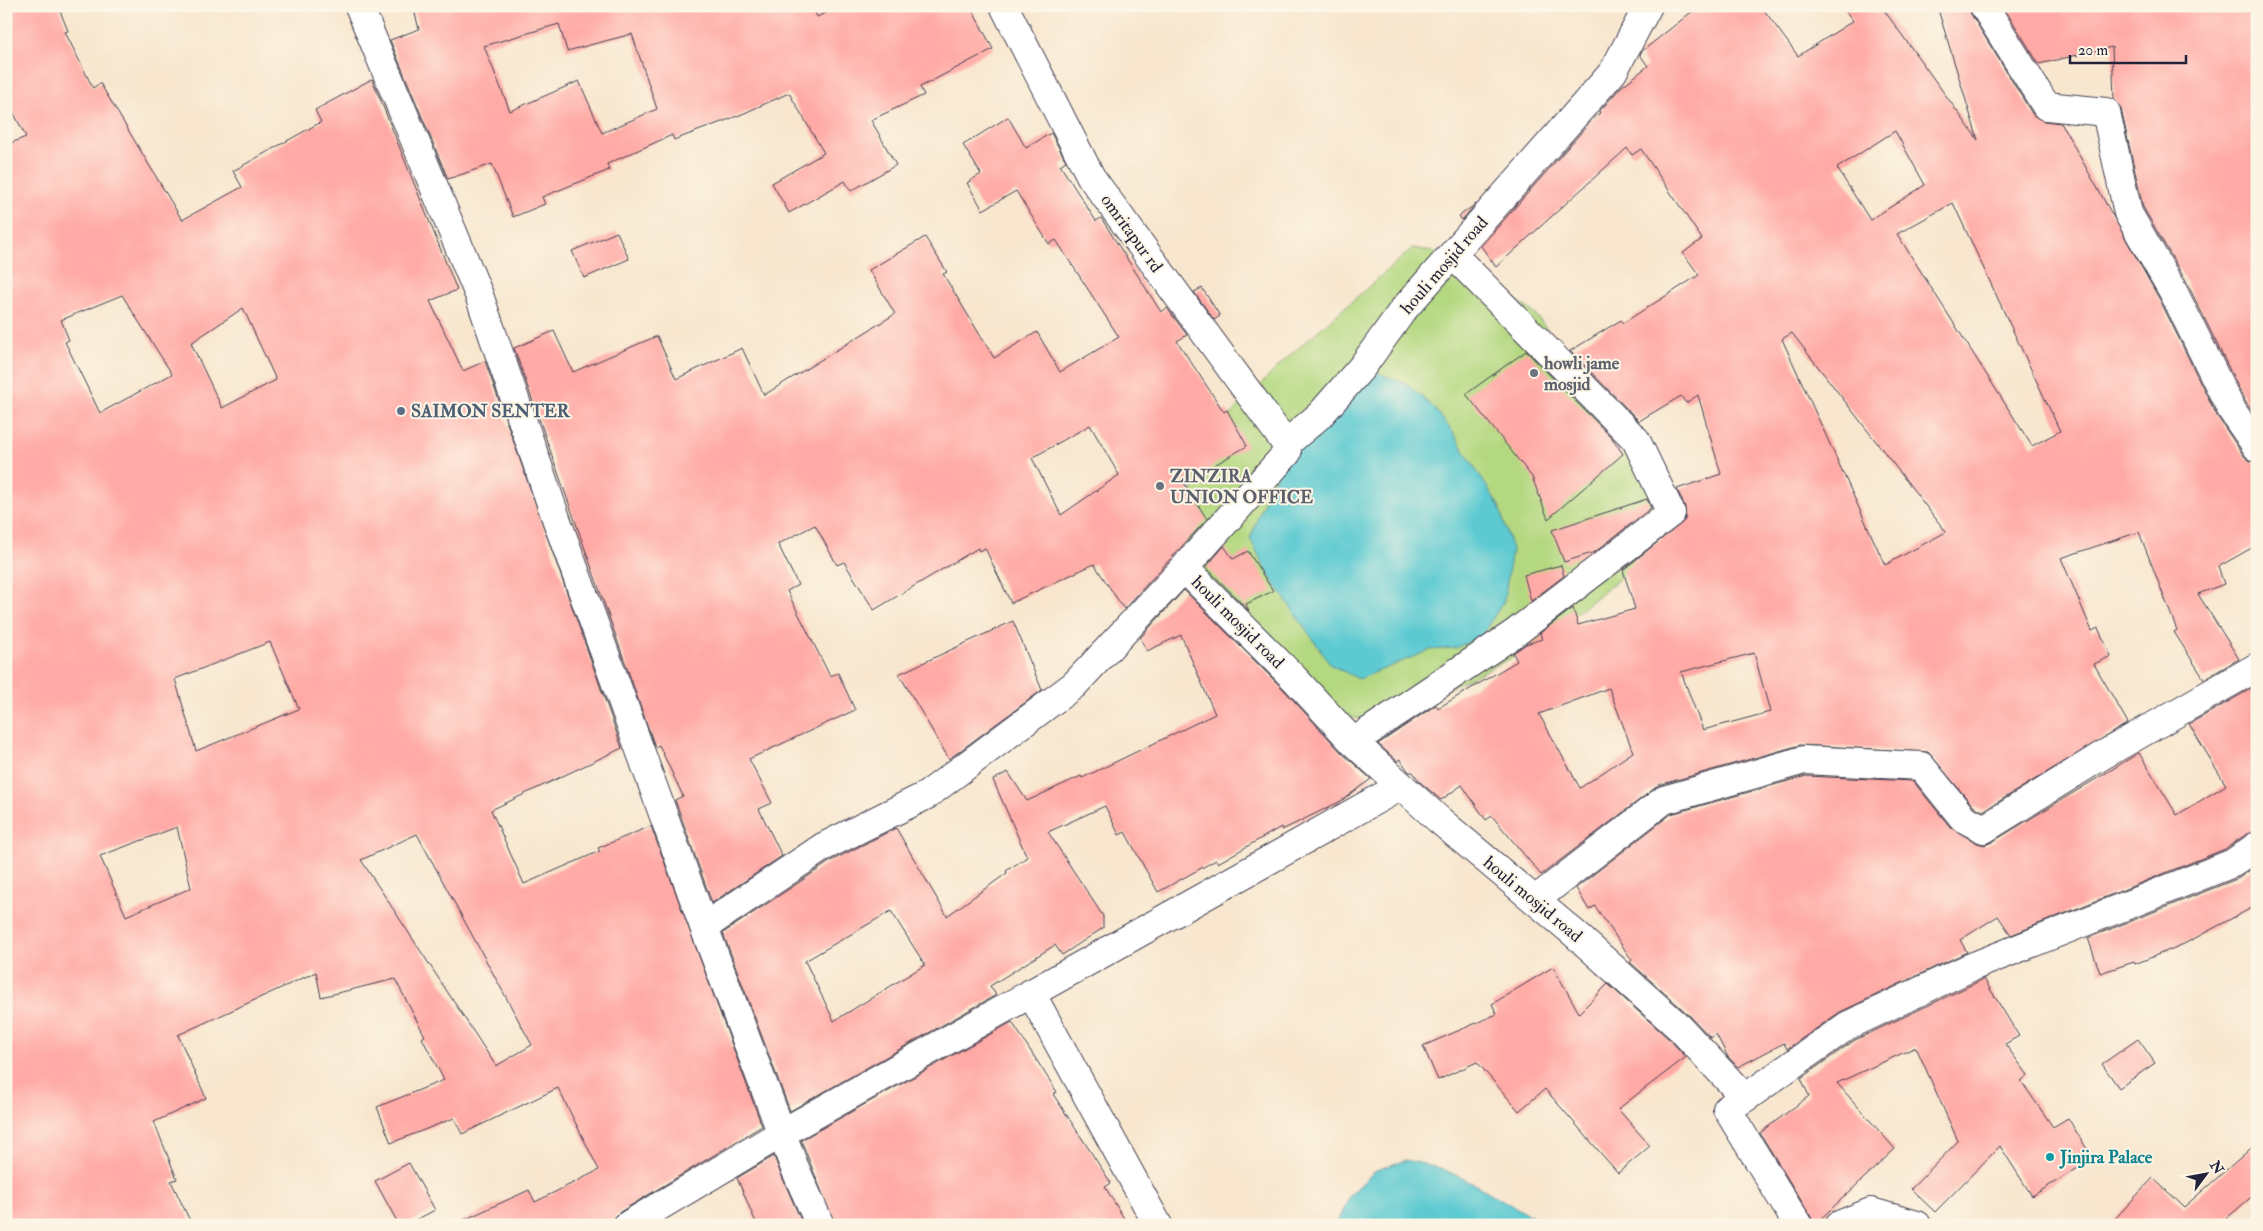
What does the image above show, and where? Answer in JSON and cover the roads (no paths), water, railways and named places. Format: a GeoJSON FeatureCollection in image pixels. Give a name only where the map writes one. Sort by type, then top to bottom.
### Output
{"type":"FeatureCollection","features":[{"type":"Feature","properties":{"kind":"street"},"geometry":{"type":"LineString","coordinates":[[359,6],[479,295],[557,521],[704,926],[782,1133],[820,1225]]}},
{"type":"Feature","properties":{"kind":"street","name":"omritapur rd"},"geometry":{"type":"LineString","coordinates":[[1004,6],[1091,177],[1286,444]]}},
{"type":"Feature","properties":{"kind":"street","name":"houli mosjid road"},"geometry":{"type":"LineString","coordinates":[[1648,6],[1612,72],[1403,310],[1362,367],[1326,408],[1286,444],[1287,453],[1184,568],[1294,678],[1354,742],[1401,786],[1535,900],[1680,1028],[1745,1098]]}},
{"type":"Feature","properties":{"kind":"street"},"geometry":{"type":"LineString","coordinates":[[1984,6],[2046,106],[2106,112],[2128,213],[2174,293],[2231,409],[2257,447]]}},
{"type":"Feature","properties":{"kind":"street"},"geometry":{"type":"LineString","coordinates":[[1354,742],[1515,633],[1671,513],[1636,440],[1453,255]]}},
{"type":"Feature","properties":{"kind":"street"},"geometry":{"type":"LineString","coordinates":[[704,926],[823,847],[927,795],[1074,686],[1184,568]]}},
{"type":"Feature","properties":{"kind":"street"},"geometry":{"type":"LineString","coordinates":[[1535,900],[1664,800],[1804,760],[1921,766],[1963,818],[1984,829],[2103,755],[2257,667]]}},
{"type":"Feature","properties":{"kind":"street"},"geometry":{"type":"LineString","coordinates":[[628,1225],[782,1133],[1401,786]]}},
{"type":"Feature","properties":{"kind":"street"},"geometry":{"type":"LineString","coordinates":[[1798,1225],[1727,1109],[1846,1026],[1969,968],[2233,863],[2257,846]]}},
{"type":"Feature","properties":{"kind":"street"},"geometry":{"type":"LineString","coordinates":[[1031,993],[1158,1225]]}},
{"type":"Feature","properties":{"kind":"street"},"geometry":{"type":"LineString","coordinates":[[1839,1225],[1871,1212],[1917,1225]]}},
{"type":"Feature","properties":{"kind":"water"},"geometry":{"type":"Polygon","coordinates":[[[1362,367],[1407,384],[1433,407],[1452,431],[1499,506],[1512,550],[1504,601],[1482,635],[1456,648],[1430,650],[1359,679],[1331,665],[1273,582],[1250,539],[1264,501],[1287,453],[1362,367]]]}},
{"type":"Feature","properties":{"kind":"water"},"geometry":{"type":"Polygon","coordinates":[[[1406,1160],[1441,1168],[1476,1185],[1547,1225],[1337,1225],[1350,1195],[1376,1170],[1406,1160]]]}},
{"type":"Feature","properties":{"kind":"place","name":"howli jame mosjid"},"geometry":{"type":"Point","coordinates":[1534,373]}},
{"type":"Feature","properties":{"kind":"place","name":"SAIMON SENTER"},"geometry":{"type":"Point","coordinates":[401,411]}},
{"type":"Feature","properties":{"kind":"place","name":"ZINZIRA UNION OFFICE"},"geometry":{"type":"Point","coordinates":[1160,486]}},
{"type":"Feature","properties":{"kind":"place","name":"Jinjira Palace"},"geometry":{"type":"Point","coordinates":[2050,1157]}}]}
